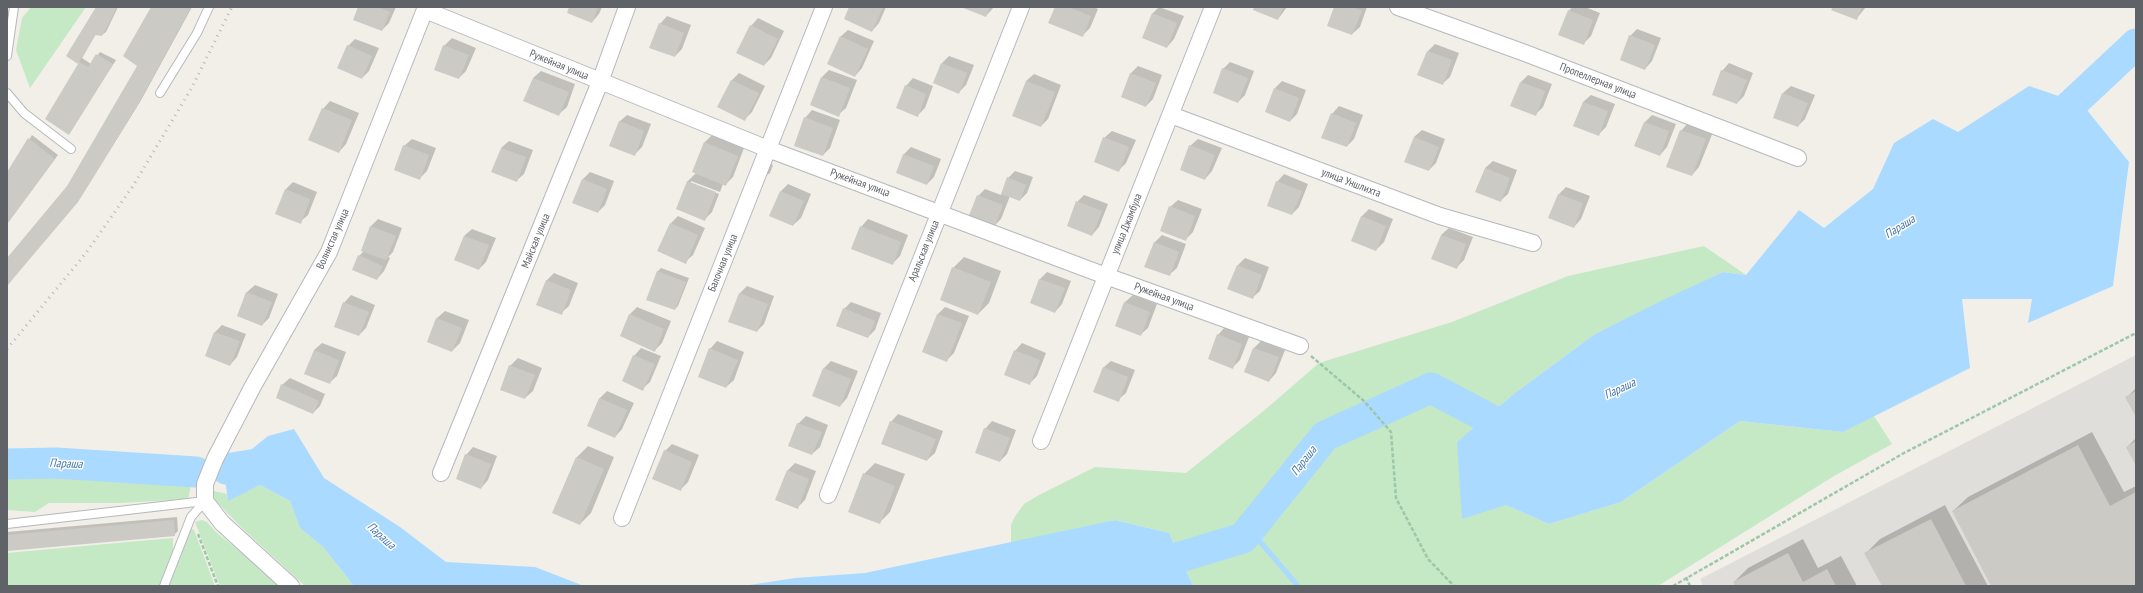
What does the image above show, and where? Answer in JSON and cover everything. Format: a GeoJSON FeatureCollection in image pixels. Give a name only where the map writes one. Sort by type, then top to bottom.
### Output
{"type":"FeatureCollection","features":[{"type":"Feature","properties":{"kind":"street","name":"Майская улица"},"geometry":{"type":"LineString","coordinates":[[441,473],[600,82],[627,7]]}},
{"type":"Feature","properties":{"kind":"street","name":"Балочная улица"},"geometry":{"type":"LineString","coordinates":[[622,518],[824,7]]}},
{"type":"Feature","properties":{"kind":"street","name":"Аральская улица"},"geometry":{"type":"LineString","coordinates":[[828,494],[1021,7]]}},
{"type":"Feature","properties":{"kind":"street","name":"улица Джамбула"},"geometry":{"type":"LineString","coordinates":[[1041,441],[1171,115],[1212,7]]}},
{"type":"Feature","properties":{"kind":"street","name":"Пропеллерная улица"},"geometry":{"type":"LineString","coordinates":[[1398,7],[1525,53],[1798,158]]}},
{"type":"Feature","properties":{"kind":"street","name":"Ружейная улица"},"geometry":{"type":"LineString","coordinates":[[426,9],[600,82],[768,149],[1106,276],[1300,346]]}},
{"type":"Feature","properties":{"kind":"street","name":"Волнистая улица"},"geometry":{"type":"LineString","coordinates":[[205,501],[205,484],[215,459],[329,252],[426,9]]}},
{"type":"Feature","properties":{"kind":"street","name":"улица Уншлихта"},"geometry":{"type":"LineString","coordinates":[[1171,115],[1440,216],[1533,243]]}},
{"type":"Feature","properties":{"kind":"street"},"geometry":{"type":"LineString","coordinates":[[205,501],[222,523],[291,586]]}},
{"type":"Feature","properties":{"kind":"lane"},"geometry":{"type":"LineString","coordinates":[[7,56],[14,7]]}},
{"type":"Feature","properties":{"kind":"lane"},"geometry":{"type":"LineString","coordinates":[[160,93],[196,33],[209,7]]}},
{"type":"Feature","properties":{"kind":"lane"},"geometry":{"type":"LineString","coordinates":[[7,93],[24,113],[71,149]]}},
{"type":"Feature","properties":{"kind":"lane"},"geometry":{"type":"LineString","coordinates":[[164,586],[191,517],[205,501]]}},
{"type":"Feature","properties":{"kind":"lane"},"geometry":{"type":"LineString","coordinates":[[7,524],[205,501]]}},
{"type":"Feature","properties":{"kind":"path"},"geometry":{"type":"LineString","coordinates":[[1673,586],[1686,577],[1904,453],[2136,333]]}},
{"type":"Feature","properties":{"kind":"path"},"geometry":{"type":"LineString","coordinates":[[1300,346],[1364,400],[1391,432],[1396,498],[1428,559],[1454,586]]}},
{"type":"Feature","properties":{"kind":"path"},"geometry":{"type":"LineString","coordinates":[[191,517],[218,586]]}},
{"type":"Feature","properties":{"kind":"path"},"geometry":{"type":"LineString","coordinates":[[1686,577],[1690,586]]}},
{"type":"Feature","properties":{"kind":"shaded area"},"geometry":{"type":"Polygon","coordinates":[[[2136,355],[2136,586],[1703,586],[1700,579],[2136,355]]]}},
{"type":"Feature","properties":{"kind":"green space"},"geometry":{"type":"Polygon","coordinates":[[[31,7],[86,7],[30,88],[16,50],[22,18],[31,7]]]}},
{"type":"Feature","properties":{"kind":"green space"},"geometry":{"type":"Polygon","coordinates":[[[1704,246],[1746,275],[1723,272],[1595,334],[1515,393],[1458,442],[1506,505],[1549,524],[1621,502],[1740,421],[1843,432],[1874,416],[1892,444],[1834,476],[1658,586],[1193,586],[1169,533],[1115,520],[1011,543],[1011,525],[1024,504],[1095,467],[1186,473],[1266,409],[1319,363],[1452,322],[1568,276],[1704,246]]]}},
{"type":"Feature","properties":{"kind":"green space"},"geometry":{"type":"Polygon","coordinates":[[[7,470],[104,471],[193,476],[188,499],[121,503],[49,503],[35,512],[7,510],[7,470]]]}},
{"type":"Feature","properties":{"kind":"green space"},"geometry":{"type":"Polygon","coordinates":[[[260,485],[290,501],[300,528],[323,547],[354,586],[305,586],[241,527],[214,499],[214,491],[227,494],[228,500],[260,485]]]}},
{"type":"Feature","properties":{"kind":"green space"},"geometry":{"type":"Polygon","coordinates":[[[202,520],[207,522],[217,533],[283,586],[220,586],[195,522],[202,520]]]}},
{"type":"Feature","properties":{"kind":"green space"},"geometry":{"type":"Polygon","coordinates":[[[190,528],[194,530],[215,586],[167,586],[190,528]]]}},
{"type":"Feature","properties":{"kind":"green space"},"geometry":{"type":"Polygon","coordinates":[[[173,538],[173,553],[160,586],[7,586],[7,553],[173,538]]]}},
{"type":"Feature","properties":{"kind":"water"},"geometry":{"type":"Polygon","coordinates":[[[2029,86],[2082,104],[2129,162],[2113,286],[2028,323],[2032,299],[1962,299],[1970,368],[1843,432],[1740,421],[1621,502],[1549,524],[1506,505],[1462,519],[1457,442],[1515,393],[1595,334],[1723,272],[1746,275],[1799,210],[1824,228],[1873,189],[1894,143],[1933,119],[1958,132],[2029,86]]]}},
{"type":"Feature","properties":{"kind":"water"},"geometry":{"type":"Polygon","coordinates":[[[294,429],[324,478],[400,527],[446,562],[535,567],[584,586],[354,586],[323,547],[300,528],[290,501],[260,485],[228,501],[225,479],[247,453],[268,436],[294,429]]]}},
{"type":"Feature","properties":{"kind":"water"},"geometry":{"type":"Polygon","coordinates":[[[1115,520],[1169,533],[1193,586],[743,586],[795,578],[865,573],[1115,520]]]}},
{"type":"Feature","properties":{"kind":"building"},"geometry":{"type":"Polygon","coordinates":[[[96,7],[117,7],[102,36],[95,35],[79,62],[88,67],[96,54],[113,64],[69,135],[45,119],[78,64],[66,56],[96,7]]]}},
{"type":"Feature","properties":{"kind":"building"},"geometry":{"type":"Polygon","coordinates":[[[151,7],[191,7],[137,106],[78,202],[7,286],[7,258],[67,186],[137,66],[123,56],[151,7]]]}},
{"type":"Feature","properties":{"kind":"building"},"geometry":{"type":"Polygon","coordinates":[[[358,7],[377,7],[390,12],[382,31],[353,20],[358,7]]]}},
{"type":"Feature","properties":{"kind":"building"},"geometry":{"type":"Polygon","coordinates":[[[569,7],[598,7],[592,23],[567,13],[569,7]]]}},
{"type":"Feature","properties":{"kind":"building"},"geometry":{"type":"Polygon","coordinates":[[[849,7],[883,7],[872,32],[844,19],[849,7]]]}},
{"type":"Feature","properties":{"kind":"building"},"geometry":{"type":"Polygon","coordinates":[[[961,7],[990,7],[986,17],[961,7]]]}},
{"type":"Feature","properties":{"kind":"building"},"geometry":{"type":"Polygon","coordinates":[[[1055,7],[1068,7],[1091,16],[1083,37],[1048,23],[1055,7]]]}},
{"type":"Feature","properties":{"kind":"building"},"geometry":{"type":"Polygon","coordinates":[[[1254,7],[1283,7],[1278,20],[1253,10],[1254,7]]]}},
{"type":"Feature","properties":{"kind":"building"},"geometry":{"type":"Polygon","coordinates":[[[1334,7],[1352,7],[1362,11],[1352,35],[1327,26],[1334,7]]]}},
{"type":"Feature","properties":{"kind":"building"},"geometry":{"type":"Polygon","coordinates":[[[1833,7],[1862,7],[1857,20],[1831,10],[1833,7]]]}},
{"type":"Feature","properties":{"kind":"building"},"geometry":{"type":"Polygon","coordinates":[[[1568,10],[1593,20],[1584,45],[1558,35],[1568,10]]]}},
{"type":"Feature","properties":{"kind":"building"},"geometry":{"type":"Polygon","coordinates":[[[1152,13],[1177,23],[1167,48],[1142,38],[1152,13]]]}},
{"type":"Feature","properties":{"kind":"building"},"geometry":{"type":"Polygon","coordinates":[[[659,23],[684,33],[675,57],[649,48],[659,23]]]}},
{"type":"Feature","properties":{"kind":"building"},"geometry":{"type":"Polygon","coordinates":[[[750,25],[778,39],[764,66],[736,53],[750,25]]]}},
{"type":"Feature","properties":{"kind":"building"},"geometry":{"type":"Polygon","coordinates":[[[1629,35],[1655,45],[1645,70],[1620,60],[1629,35]]]}},
{"type":"Feature","properties":{"kind":"building"},"geometry":{"type":"Polygon","coordinates":[[[840,36],[868,49],[855,77],[827,64],[840,36]]]}},
{"type":"Feature","properties":{"kind":"building"},"geometry":{"type":"Polygon","coordinates":[[[347,45],[372,56],[362,79],[337,68],[347,45]]]}},
{"type":"Feature","properties":{"kind":"building"},"geometry":{"type":"Polygon","coordinates":[[[443,45],[469,55],[459,79],[434,70],[443,45]]]}},
{"type":"Feature","properties":{"kind":"building"},"geometry":{"type":"Polygon","coordinates":[[[1427,51],[1452,60],[1443,85],[1417,75],[1427,51]]]}},
{"type":"Feature","properties":{"kind":"building"},"geometry":{"type":"Polygon","coordinates":[[[941,63],[967,73],[959,94],[933,83],[941,63]]]}},
{"type":"Feature","properties":{"kind":"building"},"geometry":{"type":"Polygon","coordinates":[[[1222,68],[1248,78],[1238,103],[1213,93],[1222,68]]]}},
{"type":"Feature","properties":{"kind":"building"},"geometry":{"type":"Polygon","coordinates":[[[1721,70],[1747,80],[1737,104],[1712,95],[1721,70]]]}},
{"type":"Feature","properties":{"kind":"building"},"geometry":{"type":"Polygon","coordinates":[[[1130,73],[1156,83],[1146,107],[1121,97],[1130,73]]]}},
{"type":"Feature","properties":{"kind":"building"},"geometry":{"type":"Polygon","coordinates":[[[821,77],[850,88],[839,117],[810,105],[821,77]]]}},
{"type":"Feature","properties":{"kind":"building"},"geometry":{"type":"Polygon","coordinates":[[[533,78],[569,92],[559,116],[523,101],[533,78]]]}},
{"type":"Feature","properties":{"kind":"building"},"geometry":{"type":"Polygon","coordinates":[[[731,80],[759,93],[745,121],[717,107],[731,80]]]}},
{"type":"Feature","properties":{"kind":"building"},"geometry":{"type":"Polygon","coordinates":[[[1026,81],[1055,92],[1041,127],[1012,116],[1026,81]]]}},
{"type":"Feature","properties":{"kind":"building"},"geometry":{"type":"Polygon","coordinates":[[[1520,82],[1545,91],[1536,116],[1510,106],[1520,82]]]}},
{"type":"Feature","properties":{"kind":"building"},"geometry":{"type":"Polygon","coordinates":[[[905,85],[926,94],[918,117],[896,108],[905,85]]]}},
{"type":"Feature","properties":{"kind":"building"},"geometry":{"type":"Polygon","coordinates":[[[1274,88],[1299,98],[1290,122],[1265,112],[1274,88]]]}},
{"type":"Feature","properties":{"kind":"building"},"geometry":{"type":"Polygon","coordinates":[[[1782,93],[1808,103],[1798,127],[1773,118],[1782,93]]]}},
{"type":"Feature","properties":{"kind":"building"},"geometry":{"type":"Polygon","coordinates":[[[1583,102],[1608,111],[1599,136],[1573,126],[1583,102]]]}},
{"type":"Feature","properties":{"kind":"building"},"geometry":{"type":"Polygon","coordinates":[[[322,108],[352,120],[339,153],[308,140],[322,108]]]}},
{"type":"Feature","properties":{"kind":"building"},"geometry":{"type":"Polygon","coordinates":[[[1331,113],[1356,123],[1347,147],[1321,138],[1331,113]]]}},
{"type":"Feature","properties":{"kind":"building"},"geometry":{"type":"Polygon","coordinates":[[[804,117],[833,128],[823,156],[794,146],[804,117]]]}},
{"type":"Feature","properties":{"kind":"building"},"geometry":{"type":"Polygon","coordinates":[[[619,121],[644,131],[635,156],[609,146],[619,121]]]}},
{"type":"Feature","properties":{"kind":"building"},"geometry":{"type":"Polygon","coordinates":[[[1644,122],[1669,131],[1660,156],[1634,146],[1644,122]]]}},
{"type":"Feature","properties":{"kind":"building"},"geometry":{"type":"Polygon","coordinates":[[[1680,130],[1706,139],[1692,176],[1666,167],[1680,130]]]}},
{"type":"Feature","properties":{"kind":"building"},"geometry":{"type":"Polygon","coordinates":[[[1103,137],[1129,147],[1119,172],[1094,162],[1103,137]]]}},
{"type":"Feature","properties":{"kind":"building"},"geometry":{"type":"Polygon","coordinates":[[[1414,137],[1439,147],[1429,171],[1404,162],[1414,137]]]}},
{"type":"Feature","properties":{"kind":"building"},"geometry":{"type":"Polygon","coordinates":[[[28,138],[55,159],[7,224],[7,172],[28,138]]]}},
{"type":"Feature","properties":{"kind":"building"},"geometry":{"type":"Polygon","coordinates":[[[704,142],[738,156],[726,186],[692,172],[704,142]]]}},
{"type":"Feature","properties":{"kind":"building"},"geometry":{"type":"Polygon","coordinates":[[[403,145],[429,155],[420,180],[394,170],[403,145]]]}},
{"type":"Feature","properties":{"kind":"building"},"geometry":{"type":"Polygon","coordinates":[[[1189,145],[1215,155],[1205,180],[1180,170],[1189,145]]]}},
{"type":"Feature","properties":{"kind":"building"},"geometry":{"type":"Polygon","coordinates":[[[501,148],[526,157],[517,182],[491,172],[501,148]]]}},
{"type":"Feature","properties":{"kind":"building"},"geometry":{"type":"Polygon","coordinates":[[[903,154],[934,166],[927,185],[896,173],[903,154]]]}},
{"type":"Feature","properties":{"kind":"building"},"geometry":{"type":"Polygon","coordinates":[[[1485,168],[1510,178],[1501,202],[1475,192],[1485,168]]]}},
{"type":"Feature","properties":{"kind":"building"},"geometry":{"type":"Polygon","coordinates":[[[1007,177],[1026,185],[1020,201],[1001,194],[1007,177]]]}},
{"type":"Feature","properties":{"kind":"building"},"geometry":{"type":"Polygon","coordinates":[[[582,179],[607,189],[598,213],[572,203],[582,179]]]}},
{"type":"Feature","properties":{"kind":"building"},"geometry":{"type":"Polygon","coordinates":[[[687,181],[716,192],[705,221],[676,209],[687,181]]]}},
{"type":"Feature","properties":{"kind":"building"},"geometry":{"type":"Polygon","coordinates":[[[1276,181],[1302,191],[1292,215],[1267,206],[1276,181]]]}},
{"type":"Feature","properties":{"kind":"building"},"geometry":{"type":"Polygon","coordinates":[[[285,189],[310,199],[301,224],[275,214],[285,189]]]}},
{"type":"Feature","properties":{"kind":"building"},"geometry":{"type":"Polygon","coordinates":[[[780,191],[804,201],[793,226],[769,216],[780,191]]]}},
{"type":"Feature","properties":{"kind":"building"},"geometry":{"type":"Polygon","coordinates":[[[1558,194],[1583,203],[1574,228],[1548,218],[1558,194]]]}},
{"type":"Feature","properties":{"kind":"building"},"geometry":{"type":"Polygon","coordinates":[[[977,195],[1003,205],[994,228],[968,218],[977,195]]]}},
{"type":"Feature","properties":{"kind":"building"},"geometry":{"type":"Polygon","coordinates":[[[1076,201],[1102,211],[1092,236],[1067,226],[1076,201]]]}},
{"type":"Feature","properties":{"kind":"building"},"geometry":{"type":"Polygon","coordinates":[[[1169,206],[1195,216],[1186,241],[1160,231],[1169,206]]]}},
{"type":"Feature","properties":{"kind":"building"},"geometry":{"type":"Polygon","coordinates":[[[1361,216],[1386,226],[1376,251],[1351,241],[1361,216]]]}},
{"type":"Feature","properties":{"kind":"building"},"geometry":{"type":"Polygon","coordinates":[[[670,223],[698,235],[686,264],[657,251],[670,223]]]}},
{"type":"Feature","properties":{"kind":"building"},"geometry":{"type":"Polygon","coordinates":[[[370,226],[396,236],[386,260],[361,251],[370,226]]]}},
{"type":"Feature","properties":{"kind":"building"},"geometry":{"type":"Polygon","coordinates":[[[860,226],[901,242],[893,265],[851,249],[860,226]]]}},
{"type":"Feature","properties":{"kind":"building"},"geometry":{"type":"Polygon","coordinates":[[[1441,235],[1466,244],[1457,269],[1431,259],[1441,235]]]}},
{"type":"Feature","properties":{"kind":"building"},"geometry":{"type":"Polygon","coordinates":[[[464,236],[489,245],[479,270],[454,260],[464,236]]]}},
{"type":"Feature","properties":{"kind":"building"},"geometry":{"type":"Polygon","coordinates":[[[1154,242],[1179,252],[1170,276],[1144,267],[1154,242]]]}},
{"type":"Feature","properties":{"kind":"building"},"geometry":{"type":"Polygon","coordinates":[[[358,255],[383,266],[377,280],[352,270],[358,255]]]}},
{"type":"Feature","properties":{"kind":"building"},"geometry":{"type":"Polygon","coordinates":[[[1237,265],[1262,275],[1253,299],[1227,289],[1237,265]]]}},
{"type":"Feature","properties":{"kind":"building"},"geometry":{"type":"Polygon","coordinates":[[[952,267],[991,282],[978,315],[940,300],[952,267]]]}},
{"type":"Feature","properties":{"kind":"building"},"geometry":{"type":"Polygon","coordinates":[[[657,271],[686,282],[675,310],[646,300],[657,271]]]}},
{"type":"Feature","properties":{"kind":"building"},"geometry":{"type":"Polygon","coordinates":[[[1039,279],[1065,288],[1055,313],[1030,303],[1039,279]]]}},
{"type":"Feature","properties":{"kind":"building"},"geometry":{"type":"Polygon","coordinates":[[[546,280],[571,290],[562,315],[536,305],[546,280]]]}},
{"type":"Feature","properties":{"kind":"building"},"geometry":{"type":"Polygon","coordinates":[[[246,292],[272,302],[262,326],[237,316],[246,292]]]}},
{"type":"Feature","properties":{"kind":"building"},"geometry":{"type":"Polygon","coordinates":[[[739,293],[768,304],[757,332],[728,322],[739,293]]]}},
{"type":"Feature","properties":{"kind":"building"},"geometry":{"type":"Polygon","coordinates":[[[343,302],[369,312],[359,336],[334,327],[343,302]]]}},
{"type":"Feature","properties":{"kind":"building"},"geometry":{"type":"Polygon","coordinates":[[[1124,302],[1150,312],[1141,336],[1115,326],[1124,302]]]}},
{"type":"Feature","properties":{"kind":"building"},"geometry":{"type":"Polygon","coordinates":[[[843,308],[875,321],[868,338],[836,326],[843,308]]]}},
{"type":"Feature","properties":{"kind":"building"},"geometry":{"type":"Polygon","coordinates":[[[629,314],[664,329],[655,352],[620,336],[629,314]]]}},
{"type":"Feature","properties":{"kind":"building"},"geometry":{"type":"Polygon","coordinates":[[[937,314],[962,323],[947,362],[922,352],[937,314]]]}},
{"type":"Feature","properties":{"kind":"building"},"geometry":{"type":"Polygon","coordinates":[[[436,318],[462,328],[452,352],[427,342],[436,318]]]}},
{"type":"Feature","properties":{"kind":"building"},"geometry":{"type":"Polygon","coordinates":[[[214,332],[240,341],[230,366],[205,356],[214,332]]]}},
{"type":"Feature","properties":{"kind":"building"},"geometry":{"type":"Polygon","coordinates":[[[1217,334],[1242,344],[1233,369],[1208,359],[1217,334]]]}},
{"type":"Feature","properties":{"kind":"building"},"geometry":{"type":"Polygon","coordinates":[[[709,348],[738,360],[726,388],[698,377],[709,348]]]}},
{"type":"Feature","properties":{"kind":"building"},"geometry":{"type":"Polygon","coordinates":[[[1253,348],[1279,357],[1269,382],[1244,372],[1253,348]]]}},
{"type":"Feature","properties":{"kind":"building"},"geometry":{"type":"Polygon","coordinates":[[[314,350],[339,360],[330,384],[304,374],[314,350]]]}},
{"type":"Feature","properties":{"kind":"building"},"geometry":{"type":"Polygon","coordinates":[[[1014,350],[1040,360],[1030,385],[1004,375],[1014,350]]]}},
{"type":"Feature","properties":{"kind":"building"},"geometry":{"type":"Polygon","coordinates":[[[633,355],[655,364],[643,391],[622,381],[633,355]]]}},
{"type":"Feature","properties":{"kind":"building"},"geometry":{"type":"Polygon","coordinates":[[[509,365],[535,375],[525,399],[500,390],[509,365]]]}},
{"type":"Feature","properties":{"kind":"building"},"geometry":{"type":"Polygon","coordinates":[[[1103,367],[1128,377],[1119,402],[1093,392],[1103,367]]]}},
{"type":"Feature","properties":{"kind":"building"},"geometry":{"type":"Polygon","coordinates":[[[823,368],[851,379],[840,407],[812,396],[823,368]]]}},
{"type":"Feature","properties":{"kind":"building"},"geometry":{"type":"Polygon","coordinates":[[[281,384],[319,401],[313,414],[276,398],[281,384]]]}},
{"type":"Feature","properties":{"kind":"building"},"geometry":{"type":"Polygon","coordinates":[[[2136,391],[2136,417],[2125,397],[2136,391]]]}},
{"type":"Feature","properties":{"kind":"building"},"geometry":{"type":"Polygon","coordinates":[[[599,398],[627,410],[615,438],[587,426],[599,398]]]}},
{"type":"Feature","properties":{"kind":"building"},"geometry":{"type":"Polygon","coordinates":[[[890,421],[936,439],[927,461],[881,444],[890,421]]]}},
{"type":"Feature","properties":{"kind":"building"},"geometry":{"type":"Polygon","coordinates":[[[797,423],[822,432],[812,455],[788,446],[797,423]]]}},
{"type":"Feature","properties":{"kind":"building"},"geometry":{"type":"Polygon","coordinates":[[[984,428],[1010,438],[1000,462],[975,453],[984,428]]]}},
{"type":"Feature","properties":{"kind":"building"},"geometry":{"type":"Polygon","coordinates":[[[2136,441],[2136,466],[2126,447],[2136,441]]]}},
{"type":"Feature","properties":{"kind":"building"},"geometry":{"type":"Polygon","coordinates":[[[2078,445],[2110,506],[2136,492],[2136,586],[1991,586],[1952,511],[2078,445]]]}},
{"type":"Feature","properties":{"kind":"building"},"geometry":{"type":"Polygon","coordinates":[[[664,450],[692,462],[681,491],[652,479],[664,450]]]}},
{"type":"Feature","properties":{"kind":"building"},"geometry":{"type":"Polygon","coordinates":[[[465,454],[491,464],[481,489],[456,479],[465,454]]]}},
{"type":"Feature","properties":{"kind":"building"},"geometry":{"type":"Polygon","coordinates":[[[576,457],[604,469],[580,525],[552,513],[576,457]]]}},
{"type":"Feature","properties":{"kind":"building"},"geometry":{"type":"Polygon","coordinates":[[[787,470],[809,479],[798,509],[775,500],[787,470]]]}},
{"type":"Feature","properties":{"kind":"building"},"geometry":{"type":"Polygon","coordinates":[[[863,473],[895,486],[880,524],[848,512],[863,473]]]}},
{"type":"Feature","properties":{"kind":"building"},"geometry":{"type":"Polygon","coordinates":[[[1931,519],[1966,586],[1882,586],[1864,553],[1931,519]]]}},
{"type":"Feature","properties":{"kind":"building"},"geometry":{"type":"Polygon","coordinates":[[[174,520],[175,536],[7,551],[7,535],[174,520]]]}},
{"type":"Feature","properties":{"kind":"building"},"geometry":{"type":"Polygon","coordinates":[[[1788,553],[1803,582],[1827,569],[1836,586],[1735,586],[1733,582],[1788,553]]]}},
{"type":"Feature","properties":{"kind":"waterway","name":"Параша"},"geometry":{"type":"LineString","coordinates":[[2043,131],[2136,44]]}},
{"type":"Feature","properties":{"kind":"waterway","name":"Параша"},"geometry":{"type":"LineString","coordinates":[[1084,586],[1243,538],[1325,436],[1431,388],[1520,435],[1524,434]]}},
{"type":"Feature","properties":{"kind":"waterway","name":"Параша"},"geometry":{"type":"LineString","coordinates":[[226,469],[275,461]]}},
{"type":"Feature","properties":{"kind":"waterway","name":"Параша"},"geometry":{"type":"LineString","coordinates":[[7,464],[56,463],[196,472]]}},
{"type":"Feature","properties":{"kind":"waterway"},"geometry":{"type":"LineString","coordinates":[[1250,530],[1298,586]]}},
{"type":"Feature","properties":{"kind":"railway"},"geometry":{"type":"LineString","coordinates":[[7,349],[86,253],[133,186],[191,89],[232,7]]}}]}
